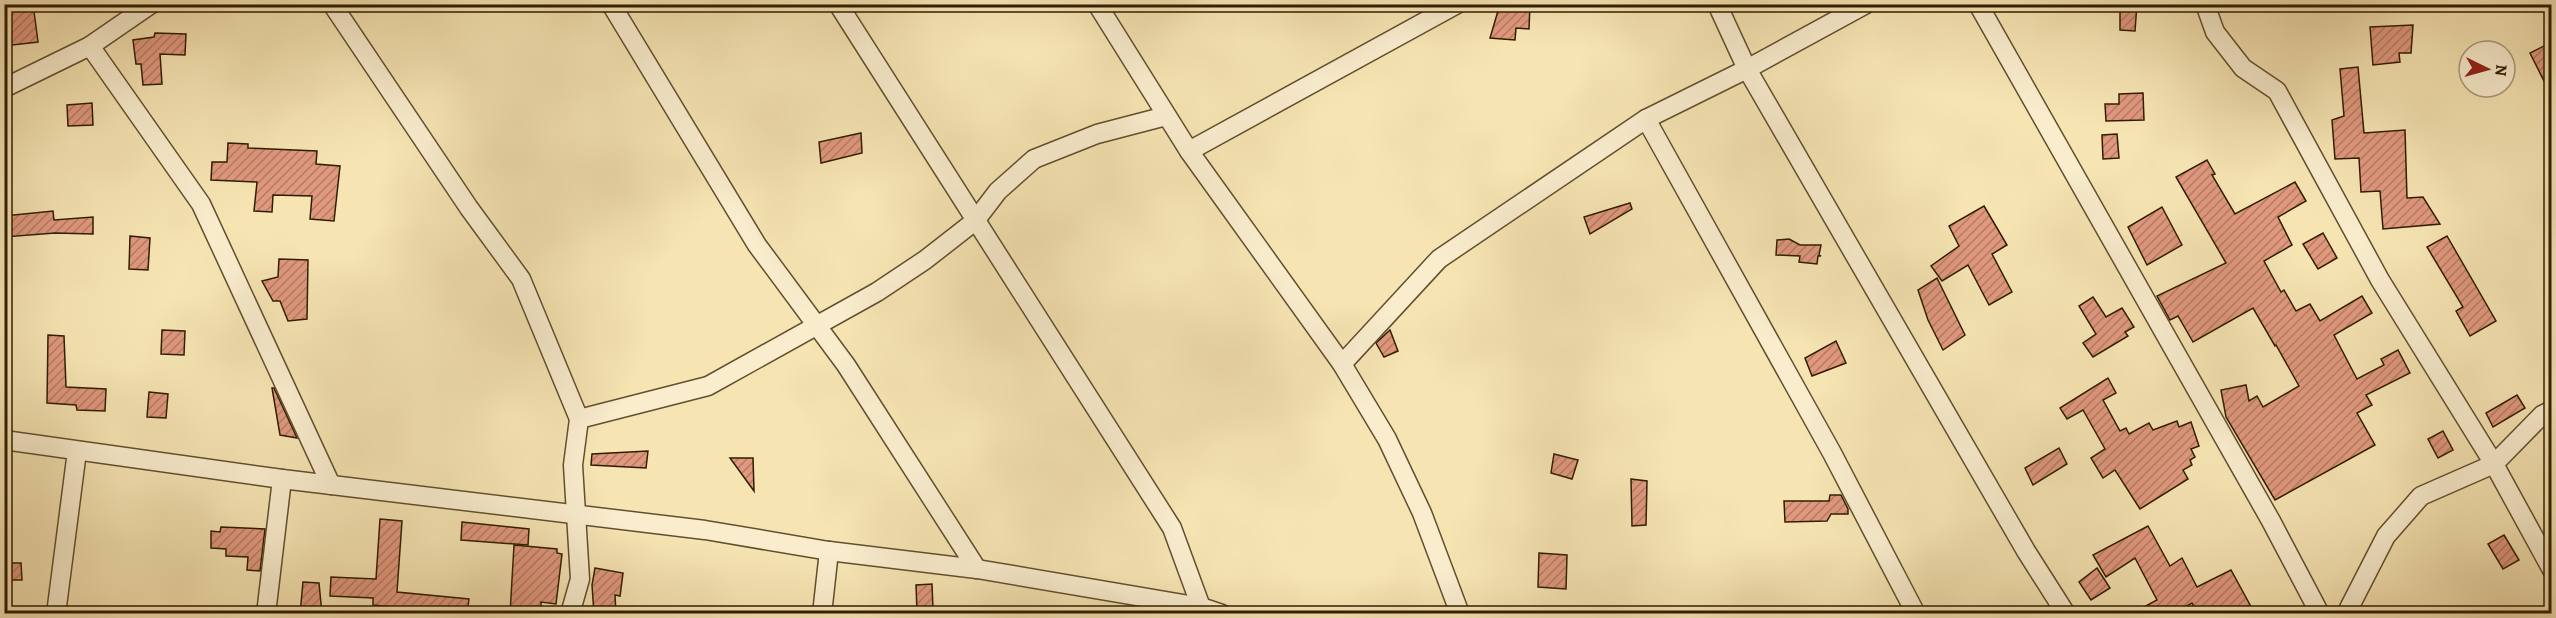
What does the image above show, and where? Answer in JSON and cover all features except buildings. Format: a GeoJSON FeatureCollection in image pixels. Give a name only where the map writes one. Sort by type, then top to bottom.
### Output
{"type":"FeatureCollection","features":[{"type":"Feature","properties":{"kind":"street"},"geometry":{"type":"LineString","coordinates":[[4,88],[90,46],[151,4]]}},
{"type":"Feature","properties":{"kind":"street"},"geometry":{"type":"LineString","coordinates":[[332,4],[469,208],[521,279],[579,419],[573,465],[578,514],[580,579],[570,614]]}},
{"type":"Feature","properties":{"kind":"street"},"geometry":{"type":"LineString","coordinates":[[610,4],[757,245],[846,365],[977,569]]}},
{"type":"Feature","properties":{"kind":"street"},"geometry":{"type":"LineString","coordinates":[[838,4],[1172,528],[1201,607]]}},
{"type":"Feature","properties":{"kind":"street"},"geometry":{"type":"LineString","coordinates":[[1097,4],[1189,151],[1342,364],[1387,439],[1422,513],[1460,614]]}},
{"type":"Feature","properties":{"kind":"street"},"geometry":{"type":"LineString","coordinates":[[1189,151],[1457,4]]}},
{"type":"Feature","properties":{"kind":"street"},"geometry":{"type":"LineString","coordinates":[[1717,4],[1747,69],[2020,541],[2066,614]]}},
{"type":"Feature","properties":{"kind":"street"},"geometry":{"type":"LineString","coordinates":[[1342,364],[1439,259],[1646,119],[1747,69],[1866,4]]}},
{"type":"Feature","properties":{"kind":"street"},"geometry":{"type":"LineString","coordinates":[[1978,4],[2271,521],[2320,614]]}},
{"type":"Feature","properties":{"kind":"street"},"geometry":{"type":"LineString","coordinates":[[2205,4],[2216,32],[2243,68],[2277,91],[2380,280],[2494,464],[2552,570]]}},
{"type":"Feature","properties":{"kind":"street"},"geometry":{"type":"LineString","coordinates":[[90,46],[201,204],[331,485]]}},
{"type":"Feature","properties":{"kind":"street"},"geometry":{"type":"LineString","coordinates":[[579,419],[708,386],[877,292],[925,260],[975,220],[998,191],[1034,159],[1097,134],[1166,116]]}},
{"type":"Feature","properties":{"kind":"street"},"geometry":{"type":"LineString","coordinates":[[1646,119],[1832,453],[1916,614]]}},
{"type":"Feature","properties":{"kind":"street"},"geometry":{"type":"LineString","coordinates":[[2346,614],[2386,536],[2421,496],[2494,464],[2542,415],[2552,410]]}},
{"type":"Feature","properties":{"kind":"street"},"geometry":{"type":"LineString","coordinates":[[4,440],[282,479],[705,530],[829,551],[977,569],[1174,608],[1201,607],[1222,614]]}},
{"type":"Feature","properties":{"kind":"street"},"geometry":{"type":"LineString","coordinates":[[56,614],[77,451]]}},
{"type":"Feature","properties":{"kind":"street"},"geometry":{"type":"LineString","coordinates":[[266,614],[282,479]]}},
{"type":"Feature","properties":{"kind":"street"},"geometry":{"type":"LineString","coordinates":[[822,614],[829,551]]}}]}
